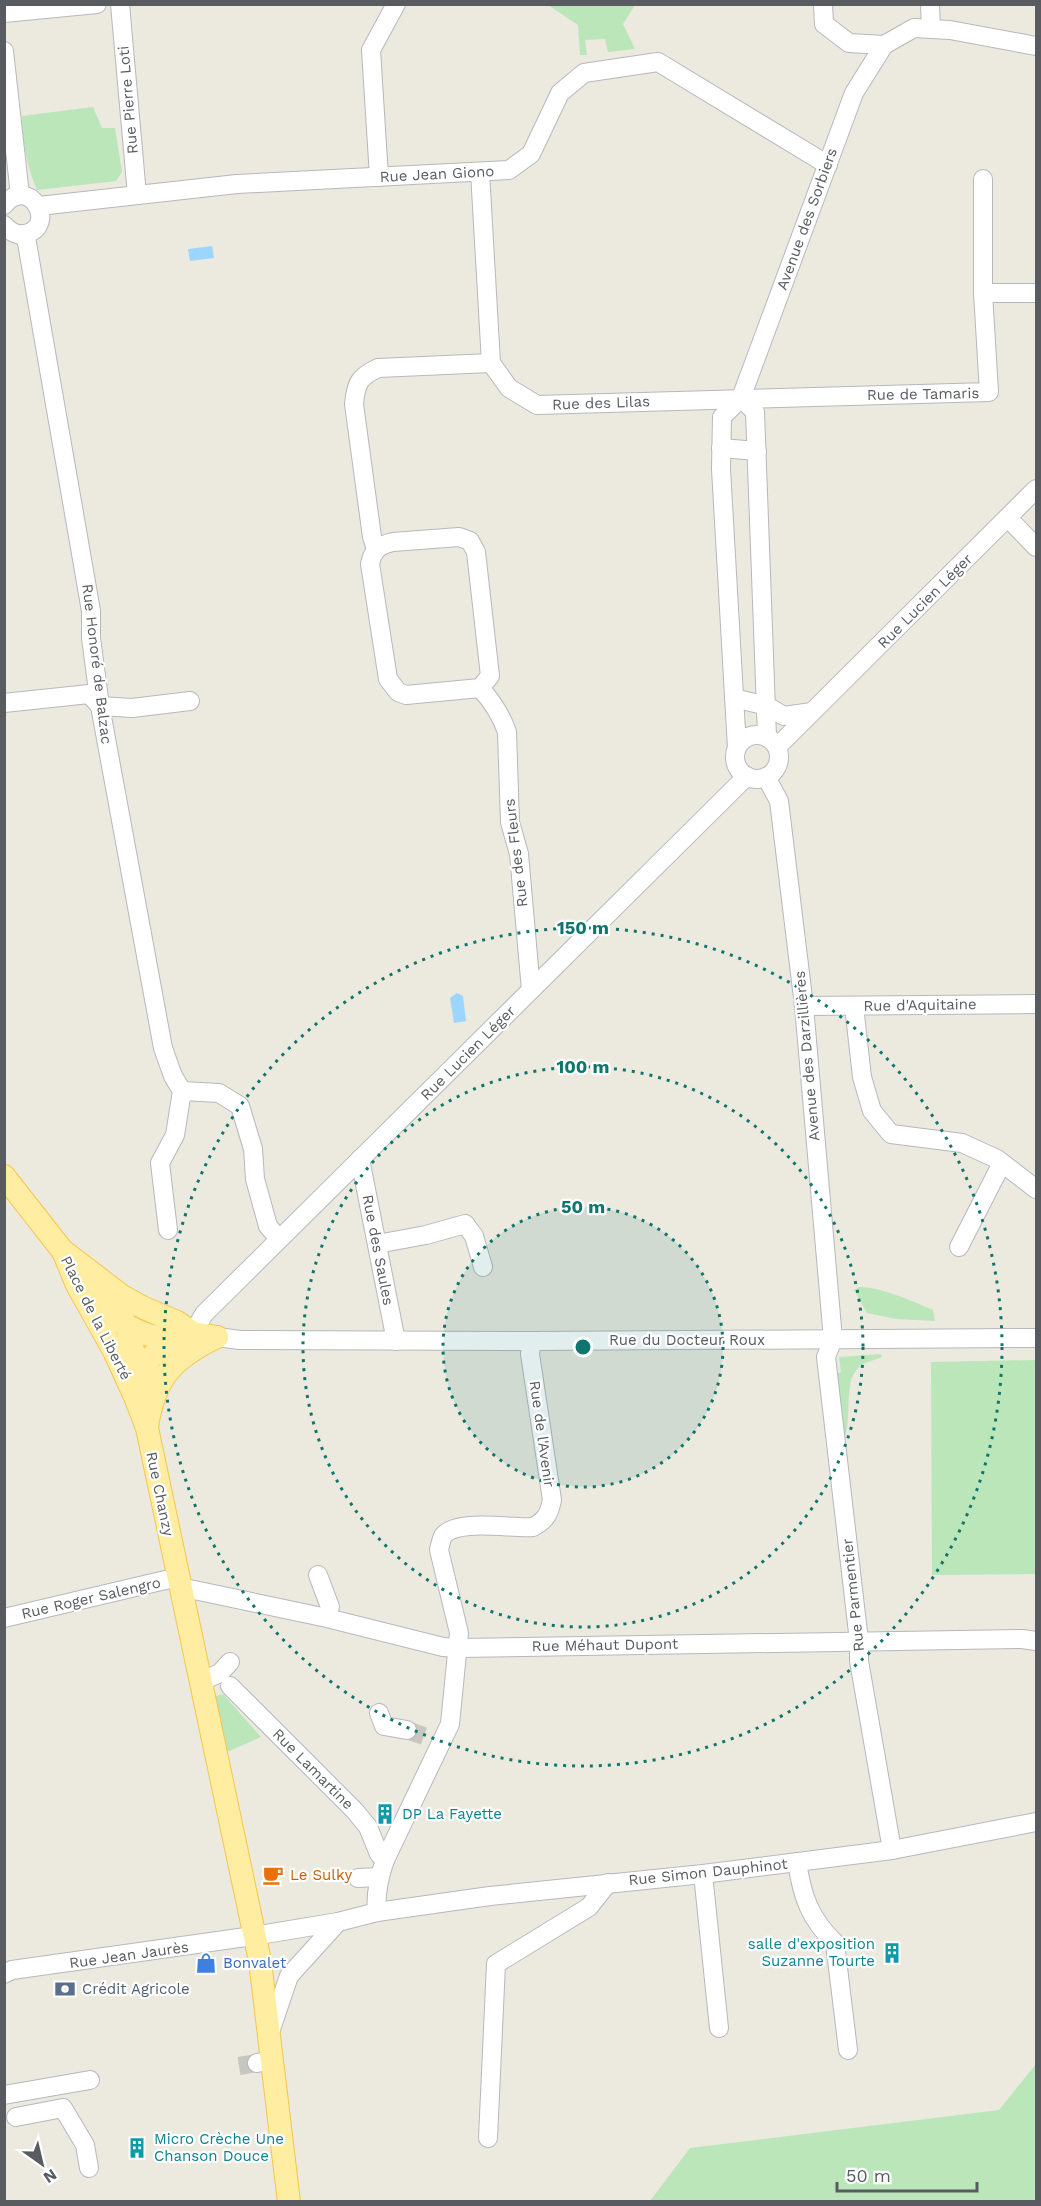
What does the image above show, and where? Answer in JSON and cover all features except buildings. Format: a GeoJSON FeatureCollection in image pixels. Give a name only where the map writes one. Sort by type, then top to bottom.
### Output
{"type":"FeatureCollection","features":[{"type":"Feature","properties":{"kind":"main road","name":"Place de la Liberté"},"geometry":{"type":"LineString","coordinates":[[4,1176],[86,1280],[177,1322],[193,1333],[224,1338]]}},
{"type":"Feature","properties":{"kind":"main road"},"geometry":{"type":"LineString","coordinates":[[86,1280],[124,1339],[193,1333]]}},
{"type":"Feature","properties":{"kind":"main road"},"geometry":{"type":"LineString","coordinates":[[137,1393],[141,1375],[150,1358],[163,1347],[193,1333]]}},
{"type":"Feature","properties":{"kind":"main road"},"geometry":{"type":"LineString","coordinates":[[147,1428],[155,1390],[168,1370],[198,1346],[224,1338]]}},
{"type":"Feature","properties":{"kind":"main road","name":"Place de la Liberté"},"geometry":{"type":"LineString","coordinates":[[124,1339],[137,1393]]}},
{"type":"Feature","properties":{"kind":"main road","name":"Rue Chanzy"},"geometry":{"type":"LineString","coordinates":[[137,1393],[147,1428],[260,1961],[269,2034],[265,2062],[289,2202]]}},
{"type":"Feature","properties":{"kind":"street"},"geometry":{"type":"LineString","coordinates":[[4,13],[96,4]]}},
{"type":"Feature","properties":{"kind":"street","name":"Rue Pierre Loti"},"geometry":{"type":"LineString","coordinates":[[120,4],[137,195]]}},
{"type":"Feature","properties":{"kind":"street"},"geometry":{"type":"LineString","coordinates":[[379,177],[370,50],[396,4]]}},
{"type":"Feature","properties":{"kind":"street"},"geometry":{"type":"LineString","coordinates":[[823,4],[824,24],[849,43],[884,45],[914,28],[951,30],[1036,46]]}},
{"type":"Feature","properties":{"kind":"street"},"geometry":{"type":"LineString","coordinates":[[930,4],[930,29]]}},
{"type":"Feature","properties":{"kind":"street","name":"Avenue des Sorbiers"},"geometry":{"type":"LineString","coordinates":[[737,748],[721,469],[722,417],[741,398],[854,93],[884,45]]}},
{"type":"Feature","properties":{"kind":"street"},"geometry":{"type":"LineString","coordinates":[[4,51],[12,200],[31,198],[39,206],[40,212],[38,225],[23,234],[13,232],[5,226]]}},
{"type":"Feature","properties":{"kind":"street","name":"Rue Jean Giono"},"geometry":{"type":"LineString","coordinates":[[39,206],[237,184],[509,170],[531,154],[560,93],[584,73],[658,62],[828,165]]}},
{"type":"Feature","properties":{"kind":"street"},"geometry":{"type":"LineString","coordinates":[[376,549],[372,537],[354,404],[356,387],[364,375],[378,368],[491,363],[480,172]]}},
{"type":"Feature","properties":{"kind":"street"},"geometry":{"type":"LineString","coordinates":[[983,179],[983,292],[1036,293]]}},
{"type":"Feature","properties":{"kind":"street","name":"Rue Honoré de Balzac"},"geometry":{"type":"LineString","coordinates":[[23,234],[27,243],[91,611],[91,638],[100,706],[163,1048],[173,1076],[182,1091]]}},
{"type":"Feature","properties":{"kind":"street","name":"Rue de Tamaris"},"geometry":{"type":"LineString","coordinates":[[741,398],[989,392],[983,292]]}},
{"type":"Feature","properties":{"kind":"street","name":"Rue des Lilas"},"geometry":{"type":"LineString","coordinates":[[491,363],[509,388],[537,405],[741,398]]}},
{"type":"Feature","properties":{"kind":"street"},"geometry":{"type":"LineString","coordinates":[[741,398],[755,412],[766,706],[772,742],[779,761],[772,773],[759,779],[747,776],[740,770],[736,763],[737,748],[747,738],[761,735],[772,742]]}},
{"type":"Feature","properties":{"kind":"street"},"geometry":{"type":"LineString","coordinates":[[722,448],[757,451]]}},
{"type":"Feature","properties":{"kind":"street","name":"Rue Lucien Léger"},"geometry":{"type":"LineString","coordinates":[[772,742],[812,712],[1036,489]]}},
{"type":"Feature","properties":{"kind":"street"},"geometry":{"type":"LineString","coordinates":[[1008,518],[1036,547]]}},
{"type":"Feature","properties":{"kind":"street"},"geometry":{"type":"LineString","coordinates":[[459,537],[470,541],[476,552],[490,666],[490,676],[480,688],[406,695],[392,687],[388,679],[370,564],[372,554],[376,549],[382,544],[393,542],[459,537]]}},
{"type":"Feature","properties":{"kind":"street","name":"Rue des Fleurs"},"geometry":{"type":"LineString","coordinates":[[480,688],[492,701],[503,719],[507,732],[510,822],[519,854],[531,990]]}},
{"type":"Feature","properties":{"kind":"street"},"geometry":{"type":"LineString","coordinates":[[4,703],[89,694],[100,706],[132,708],[190,700]]}},
{"type":"Feature","properties":{"kind":"street"},"geometry":{"type":"LineString","coordinates":[[734,698],[766,706],[784,716],[812,712]]}},
{"type":"Feature","properties":{"kind":"street","name":"Rue Lucien Léger"},"geometry":{"type":"LineString","coordinates":[[193,1333],[204,1314],[747,776]]}},
{"type":"Feature","properties":{"kind":"street","name":"Avenue des Darzillières"},"geometry":{"type":"LineString","coordinates":[[766,777],[779,801],[804,1006],[832,1339]]}},
{"type":"Feature","properties":{"kind":"street","name":"Rue d'Aquitaine"},"geometry":{"type":"LineString","coordinates":[[804,1006],[1036,1004]]}},
{"type":"Feature","properties":{"kind":"street"},"geometry":{"type":"LineString","coordinates":[[854,1006],[862,1077],[872,1112],[891,1134],[962,1143],[1002,1163],[1036,1189]]}},
{"type":"Feature","properties":{"kind":"street"},"geometry":{"type":"LineString","coordinates":[[168,1230],[160,1163],[175,1135],[182,1091],[219,1094],[240,1106],[253,1149],[255,1179],[268,1226],[279,1239]]}},
{"type":"Feature","properties":{"kind":"street","name":"Rue des Saules"},"geometry":{"type":"LineString","coordinates":[[360,1159],[396,1341]]}},
{"type":"Feature","properties":{"kind":"street"},"geometry":{"type":"LineString","coordinates":[[959,1247],[1002,1163]]}},
{"type":"Feature","properties":{"kind":"street"},"geometry":{"type":"LineString","coordinates":[[377,1244],[426,1235],[465,1224],[474,1236],[483,1267]]}},
{"type":"Feature","properties":{"kind":"street","name":"Rue du Docteur Roux"},"geometry":{"type":"LineString","coordinates":[[224,1338],[532,1341],[1036,1338]]}},
{"type":"Feature","properties":{"kind":"street","name":"Rue Parmentier"},"geometry":{"type":"LineString","coordinates":[[832,1339],[826,1357],[860,1641],[859,1661],[892,1850]]}},
{"type":"Feature","properties":{"kind":"street","name":"Rue de l'Avenir"},"geometry":{"type":"LineString","coordinates":[[458,1648],[459,1633],[439,1550],[442,1537],[450,1530],[464,1526],[533,1527],[543,1522],[549,1513],[552,1500],[530,1354],[532,1341]]}},
{"type":"Feature","properties":{"kind":"street"},"geometry":{"type":"LineString","coordinates":[[318,1575],[330,1606]]}},
{"type":"Feature","properties":{"kind":"street","name":"Rue Méhaut Dupont"},"geometry":{"type":"LineString","coordinates":[[179,1582],[330,1606],[443,1647],[1022,1639],[1036,1641]]}},
{"type":"Feature","properties":{"kind":"street","name":"Rue Roger Salengro"},"geometry":{"type":"LineString","coordinates":[[4,1618],[179,1582]]}},
{"type":"Feature","properties":{"kind":"street"},"geometry":{"type":"LineString","coordinates":[[378,1912],[376,1899],[382,1868],[438,1739],[450,1724],[458,1648]]}},
{"type":"Feature","properties":{"kind":"street"},"geometry":{"type":"LineString","coordinates":[[200,1682],[220,1673],[230,1662]]}},
{"type":"Feature","properties":{"kind":"street","name":"Rue Lamartine"},"geometry":{"type":"LineString","coordinates":[[230,1686],[355,1811],[368,1827],[382,1868]]}},
{"type":"Feature","properties":{"kind":"street"},"geometry":{"type":"LineString","coordinates":[[379,1713],[384,1726],[407,1730]]}},
{"type":"Feature","properties":{"kind":"street","name":"Rue Simon Dauphinot"},"geometry":{"type":"LineString","coordinates":[[338,1922],[378,1912],[490,1896],[704,1874],[892,1850],[1036,1822]]}},
{"type":"Feature","properties":{"kind":"street"},"geometry":{"type":"LineString","coordinates":[[797,1862],[806,1904],[823,1932],[835,1943],[848,2050]]}},
{"type":"Feature","properties":{"kind":"street"},"geometry":{"type":"LineString","coordinates":[[358,1878],[382,1868]]}},
{"type":"Feature","properties":{"kind":"street"},"geometry":{"type":"LineString","coordinates":[[704,1874],[719,2028]]}},
{"type":"Feature","properties":{"kind":"street"},"geometry":{"type":"LineString","coordinates":[[488,2138],[496,1964],[589,1907],[608,1883]]}},
{"type":"Feature","properties":{"kind":"street"},"geometry":{"type":"LineString","coordinates":[[269,2034],[289,1976],[338,1922]]}},
{"type":"Feature","properties":{"kind":"street","name":"Rue Jean Jaurès"},"geometry":{"type":"LineString","coordinates":[[4,1974],[12,1970],[338,1922]]}},
{"type":"Feature","properties":{"kind":"street"},"geometry":{"type":"LineString","coordinates":[[89,2168],[85,2145],[63,2108],[21,2125],[4,2096],[90,2080]]}},
{"type":"Feature","properties":{"kind":"green space"},"geometry":{"type":"Polygon","coordinates":[[[548,5],[635,5],[623,24],[635,49],[608,52],[605,39],[585,40],[587,55],[580,55],[578,25],[548,5]]]}},
{"type":"Feature","properties":{"kind":"green space"},"geometry":{"type":"Polygon","coordinates":[[[93,107],[102,128],[115,128],[122,172],[116,181],[37,190],[26,154],[22,116],[93,107]]]}},
{"type":"Feature","properties":{"kind":"green space"},"geometry":{"type":"Polygon","coordinates":[[[859,1287],[887,1292],[933,1310],[935,1321],[896,1319],[867,1313],[854,1290],[859,1287]]]}},
{"type":"Feature","properties":{"kind":"green space"},"geometry":{"type":"Polygon","coordinates":[[[881,1354],[882,1357],[860,1365],[852,1377],[844,1437],[836,1374],[841,1372],[839,1357],[881,1354]]]}},
{"type":"Feature","properties":{"kind":"green space"},"geometry":{"type":"Polygon","coordinates":[[[1036,1360],[1036,1574],[932,1575],[931,1362],[1036,1360]]]}},
{"type":"Feature","properties":{"kind":"green space"},"geometry":{"type":"Polygon","coordinates":[[[223,1694],[261,1737],[225,1753],[213,1697],[223,1694]]]}},
{"type":"Feature","properties":{"kind":"green space"},"geometry":{"type":"Polygon","coordinates":[[[1036,2064],[1036,2201],[650,2201],[690,2148],[999,2110],[1036,2064]]]}},
{"type":"Feature","properties":{"kind":"water"},"geometry":{"type":"Polygon","coordinates":[[[212,246],[214,258],[190,261],[188,249],[212,246]]]}},
{"type":"Feature","properties":{"kind":"water"},"geometry":{"type":"Polygon","coordinates":[[[457,993],[463,996],[466,1021],[454,1023],[450,998],[457,993]]]}},
{"type":"Feature","properties":{"kind":"tunnel"},"geometry":{"type":"LineString","coordinates":[[407,1730],[432,1739]]}},
{"type":"Feature","properties":{"kind":"tunnel"},"geometry":{"type":"LineString","coordinates":[[239,2066],[257,2063]]}},
{"type":"Feature","properties":{"kind":"place","name":"DP La Fayette"},"geometry":{"type":"Point","coordinates":[385,1814]}},
{"type":"Feature","properties":{"kind":"place","name":"Le Sulky"},"geometry":{"type":"Point","coordinates":[273,1875]}},
{"type":"Feature","properties":{"kind":"place","name":"salle d'exposition Suzanne Tourte"},"geometry":{"type":"Point","coordinates":[892,1953]}},
{"type":"Feature","properties":{"kind":"place","name":"Bonvalet"},"geometry":{"type":"Point","coordinates":[206,1963]}},
{"type":"Feature","properties":{"kind":"place","name":"Crédit Agricole"},"geometry":{"type":"Point","coordinates":[65,1989]}},
{"type":"Feature","properties":{"kind":"place","name":"Micro Crèche Une Chanson Douce"},"geometry":{"type":"Point","coordinates":[137,2148]}}]}
